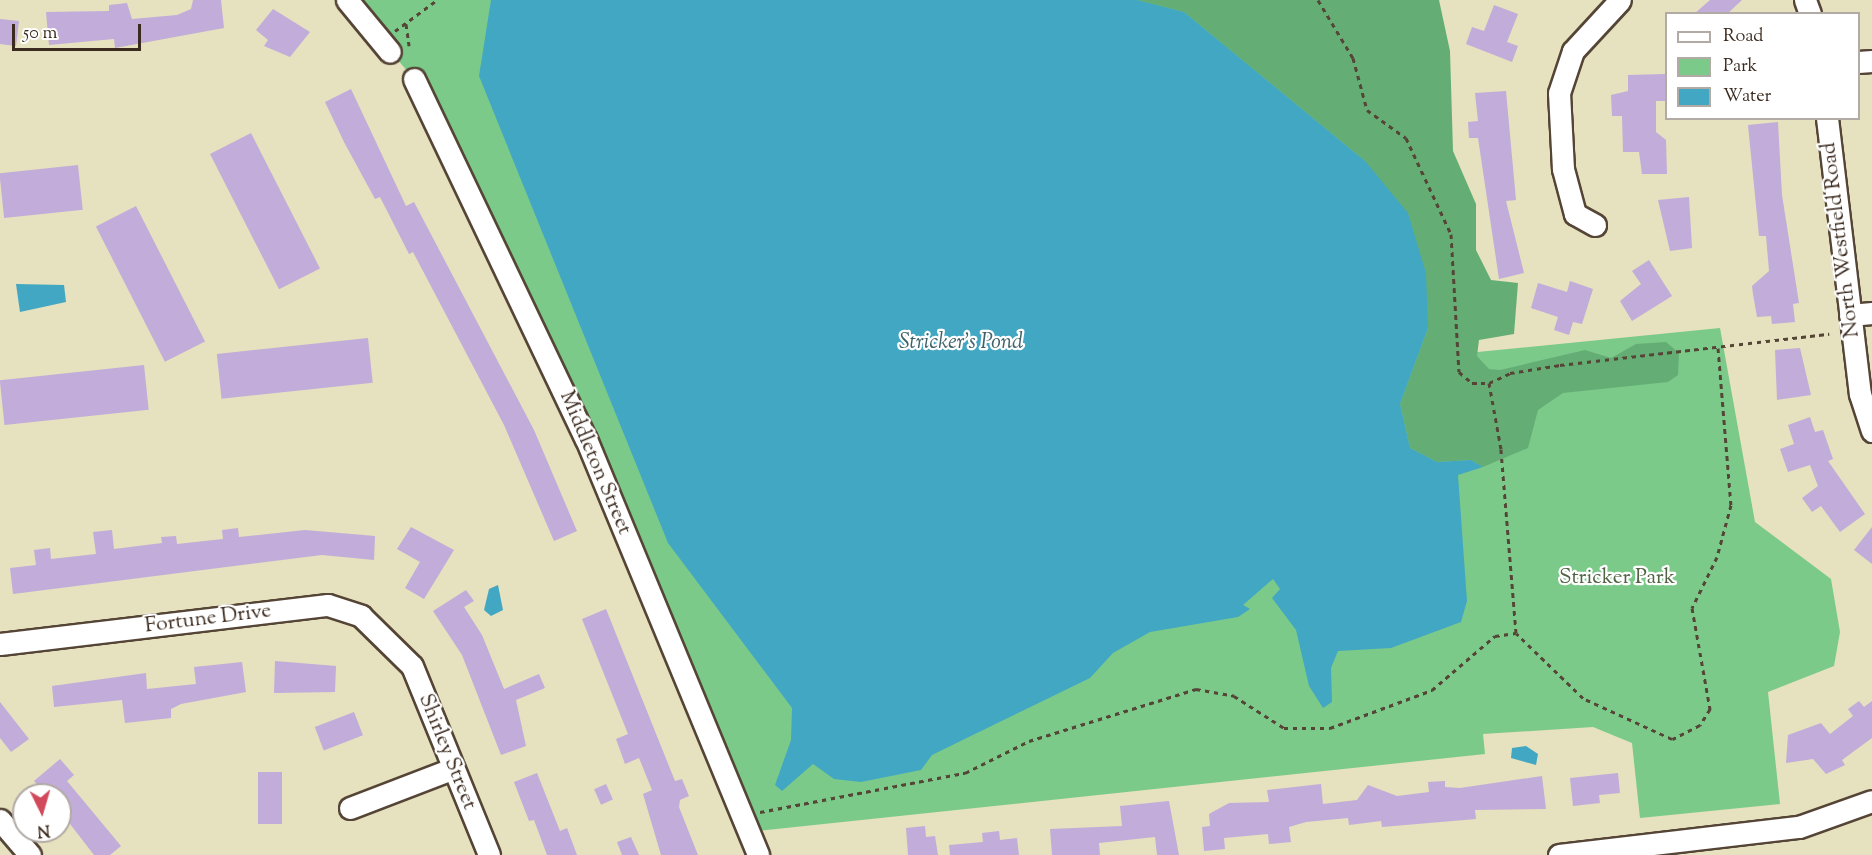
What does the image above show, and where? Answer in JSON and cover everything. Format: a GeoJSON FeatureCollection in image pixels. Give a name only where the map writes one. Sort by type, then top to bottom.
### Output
{"type":"FeatureCollection","features":[{"type":"Feature","properties":{"kind":"street"},"geometry":{"type":"LineString","coordinates":[[347,0],[385,46]]}},
{"type":"Feature","properties":{"kind":"street"},"geometry":{"type":"LineString","coordinates":[[1595,225],[1575,214],[1563,169],[1559,93],[1573,51],[1620,0]]}},
{"type":"Feature","properties":{"kind":"street","name":"Middleton Street"},"geometry":{"type":"LineString","coordinates":[[414,79],[586,439],[758,855]]}},
{"type":"Feature","properties":{"kind":"street","name":"North Westfield Road"},"geometry":{"type":"LineString","coordinates":[[1827,120],[1860,394],[1872,430]]}},
{"type":"Feature","properties":{"kind":"street"},"geometry":{"type":"LineString","coordinates":[[1850,315],[1872,313]]}},
{"type":"Feature","properties":{"kind":"street","name":"Fortune Drive"},"geometry":{"type":"LineString","coordinates":[[0,644],[328,605],[370,621],[399,652]]}},
{"type":"Feature","properties":{"kind":"street","name":"Shirley Street"},"geometry":{"type":"LineString","coordinates":[[399,652],[412,666],[489,855]]}},
{"type":"Feature","properties":{"kind":"street"},"geometry":{"type":"LineString","coordinates":[[350,808],[454,768]]}},
{"type":"Feature","properties":{"kind":"street"},"geometry":{"type":"LineString","coordinates":[[1560,855],[1799,827],[1872,801]]}},
{"type":"Feature","properties":{"kind":"street"},"geometry":{"type":"LineString","coordinates":[[0,820],[30,855]]}},
{"type":"Feature","properties":{"kind":"path"},"geometry":{"type":"LineString","coordinates":[[385,46],[425,14],[436,0]]}},
{"type":"Feature","properties":{"kind":"path"},"geometry":{"type":"LineString","coordinates":[[1318,0],[1353,58],[1367,110],[1406,138],[1451,234],[1459,372],[1472,383],[1489,383],[1560,365],[1829,334]]}},
{"type":"Feature","properties":{"kind":"path"},"geometry":{"type":"LineString","coordinates":[[1489,383],[1501,449],[1516,633],[1525,648],[1594,705],[1625,714],[1672,739],[1707,718],[1709,689],[1692,608],[1717,557],[1731,505],[1718,348]]}},
{"type":"Feature","properties":{"kind":"path"},"geometry":{"type":"LineString","coordinates":[[740,815],[965,772],[1029,741],[1196,689],[1234,696],[1284,728],[1330,728],[1432,690],[1495,636],[1516,633]]}},
{"type":"Feature","properties":{"kind":"green space","name":"Stricker's Pond"},"geometry":{"type":"Polygon","coordinates":[[[347,0],[1435,0],[1457,354],[1720,328],[1755,522],[1831,579],[1840,632],[1834,666],[1768,692],[1780,804],[1640,818],[1632,743],[1593,727],[1483,734],[1485,754],[748,832],[586,439],[414,79],[347,0]]]}},
{"type":"Feature","properties":{"kind":"green space"},"geometry":{"type":"Polygon","coordinates":[[[1137,0],[1439,0],[1450,51],[1453,151],[1476,204],[1476,250],[1491,280],[1518,283],[1514,334],[1479,340],[1477,356],[1489,369],[1500,370],[1585,350],[1611,358],[1636,344],[1666,342],[1679,353],[1678,375],[1668,382],[1563,393],[1538,410],[1528,448],[1483,467],[1471,460],[1437,462],[1410,448],[1400,404],[1428,328],[1365,161],[1184,12],[1137,0]]]}},
{"type":"Feature","properties":{"kind":"water","name":"Stricker's Pond"},"geometry":{"type":"Polygon","coordinates":[[[491,0],[1137,0],[1184,12],[1365,161],[1408,213],[1426,273],[1428,328],[1400,404],[1410,448],[1437,462],[1471,460],[1483,467],[1458,475],[1467,601],[1461,622],[1391,648],[1338,651],[1331,668],[1332,702],[1323,708],[1309,686],[1296,630],[1272,598],[1280,589],[1273,579],[1243,605],[1250,609],[1238,617],[1150,632],[1113,653],[1090,678],[932,755],[921,770],[861,782],[834,779],[813,764],[782,791],[775,785],[791,740],[792,708],[668,543],[479,76],[491,0]]]}},
{"type":"Feature","properties":{"kind":"water"},"geometry":{"type":"Polygon","coordinates":[[[16,284],[64,285],[66,302],[20,312],[16,284]]]}},
{"type":"Feature","properties":{"kind":"water"},"geometry":{"type":"Polygon","coordinates":[[[498,585],[503,610],[491,616],[484,610],[489,589],[498,585]]]}},
{"type":"Feature","properties":{"kind":"water"},"geometry":{"type":"Polygon","coordinates":[[[1526,746],[1538,754],[1536,765],[1511,758],[1512,748],[1526,746]]]}},
{"type":"Feature","properties":{"kind":"building"},"geometry":{"type":"Polygon","coordinates":[[[193,0],[221,0],[224,28],[115,48],[114,39],[49,45],[46,12],[109,11],[109,5],[127,3],[132,19],[177,15],[191,9],[193,0]]]}},
{"type":"Feature","properties":{"kind":"building"},"geometry":{"type":"Polygon","coordinates":[[[1710,0],[1742,0],[1729,12],[1696,12],[1710,0]]]}},
{"type":"Feature","properties":{"kind":"building"},"geometry":{"type":"Polygon","coordinates":[[[1494,5],[1518,14],[1507,42],[1518,46],[1512,62],[1466,44],[1472,27],[1484,31],[1494,5]]]}},
{"type":"Feature","properties":{"kind":"building"},"geometry":{"type":"Polygon","coordinates":[[[273,9],[310,32],[290,57],[264,46],[268,40],[256,30],[273,9]]]}},
{"type":"Feature","properties":{"kind":"building"},"geometry":{"type":"Polygon","coordinates":[[[0,19],[19,21],[16,46],[0,44],[0,19]]]}},
{"type":"Feature","properties":{"kind":"building"},"geometry":{"type":"Polygon","coordinates":[[[1665,74],[1665,101],[1656,101],[1656,132],[1666,140],[1667,174],[1642,174],[1639,152],[1623,152],[1622,116],[1612,116],[1611,95],[1628,91],[1628,75],[1665,74]]]}},
{"type":"Feature","properties":{"kind":"building"},"geometry":{"type":"Polygon","coordinates":[[[351,89],[406,206],[414,202],[534,430],[577,531],[554,541],[504,425],[413,252],[409,254],[380,197],[375,199],[344,142],[325,102],[351,89]]]}},
{"type":"Feature","properties":{"kind":"building"},"geometry":{"type":"Polygon","coordinates":[[[1506,91],[1516,200],[1506,201],[1524,273],[1499,279],[1478,138],[1469,138],[1468,122],[1478,121],[1475,93],[1506,91]]]}},
{"type":"Feature","properties":{"kind":"building"},"geometry":{"type":"Polygon","coordinates":[[[1778,122],[1782,195],[1799,303],[1793,304],[1795,322],[1772,324],[1771,316],[1757,317],[1752,286],[1769,271],[1766,236],[1759,236],[1748,125],[1778,122]]]}},
{"type":"Feature","properties":{"kind":"building"},"geometry":{"type":"Polygon","coordinates":[[[251,133],[320,268],[279,289],[210,154],[251,133]]]}},
{"type":"Feature","properties":{"kind":"building"},"geometry":{"type":"Polygon","coordinates":[[[78,165],[83,210],[4,218],[0,173],[78,165]]]}},
{"type":"Feature","properties":{"kind":"building"},"geometry":{"type":"Polygon","coordinates":[[[1689,197],[1692,248],[1670,251],[1658,200],[1689,197]]]}},
{"type":"Feature","properties":{"kind":"building"},"geometry":{"type":"Polygon","coordinates":[[[136,206],[205,341],[165,362],[96,226],[136,206]]]}},
{"type":"Feature","properties":{"kind":"building"},"geometry":{"type":"Polygon","coordinates":[[[1649,260],[1672,296],[1632,321],[1620,301],[1641,284],[1632,271],[1649,260]]]}},
{"type":"Feature","properties":{"kind":"building"},"geometry":{"type":"Polygon","coordinates":[[[1570,281],[1593,289],[1582,324],[1573,322],[1569,335],[1554,330],[1558,317],[1531,308],[1538,283],[1567,292],[1570,281]]]}},
{"type":"Feature","properties":{"kind":"building"},"geometry":{"type":"Polygon","coordinates":[[[368,338],[373,383],[222,399],[217,354],[368,338]]]}},
{"type":"Feature","properties":{"kind":"building"},"geometry":{"type":"Polygon","coordinates":[[[1800,348],[1811,395],[1777,400],[1775,350],[1800,348]]]}},
{"type":"Feature","properties":{"kind":"building"},"geometry":{"type":"Polygon","coordinates":[[[144,365],[149,410],[4,425],[0,380],[144,365]]]}},
{"type":"Feature","properties":{"kind":"building"},"geometry":{"type":"Polygon","coordinates":[[[1810,417],[1815,432],[1823,430],[1833,459],[1828,461],[1865,514],[1840,532],[1821,506],[1812,512],[1802,498],[1818,486],[1810,465],[1788,472],[1780,449],[1794,444],[1788,425],[1810,417]]]}},
{"type":"Feature","properties":{"kind":"building"},"geometry":{"type":"Polygon","coordinates":[[[411,527],[454,550],[424,599],[405,588],[420,562],[397,549],[411,527]]]}},
{"type":"Feature","properties":{"kind":"building"},"geometry":{"type":"Polygon","coordinates":[[[1872,527],[1872,564],[1854,550],[1872,527]]]}},
{"type":"Feature","properties":{"kind":"building"},"geometry":{"type":"Polygon","coordinates":[[[238,528],[239,537],[305,530],[375,536],[374,560],[322,555],[13,594],[10,568],[36,565],[34,550],[50,548],[51,559],[96,554],[93,532],[112,530],[114,549],[162,543],[161,537],[176,536],[177,544],[223,539],[222,530],[238,528]]]}},
{"type":"Feature","properties":{"kind":"building"},"geometry":{"type":"Polygon","coordinates":[[[466,590],[474,601],[464,607],[482,635],[504,689],[539,674],[545,688],[516,700],[526,746],[501,755],[462,655],[433,611],[466,590]]]}},
{"type":"Feature","properties":{"kind":"building"},"geometry":{"type":"Polygon","coordinates":[[[606,609],[675,781],[682,779],[689,796],[680,800],[679,807],[698,855],[661,855],[643,794],[652,790],[639,758],[625,764],[616,739],[628,734],[582,619],[606,609]]]}},
{"type":"Feature","properties":{"kind":"building"},"geometry":{"type":"Polygon","coordinates":[[[275,661],[336,666],[335,692],[274,693],[275,661]]]}},
{"type":"Feature","properties":{"kind":"building"},"geometry":{"type":"Polygon","coordinates":[[[242,662],[246,692],[181,704],[171,709],[171,718],[125,723],[122,700],[54,707],[52,686],[146,673],[147,689],[196,684],[194,667],[242,662]]]}},
{"type":"Feature","properties":{"kind":"building"},"geometry":{"type":"Polygon","coordinates":[[[1859,701],[1864,707],[1872,701],[1872,738],[1842,760],[1845,765],[1826,774],[1813,759],[1786,763],[1788,735],[1821,723],[1830,734],[1853,716],[1848,709],[1859,701]]]}},
{"type":"Feature","properties":{"kind":"building"},"geometry":{"type":"Polygon","coordinates":[[[0,702],[29,739],[11,752],[0,738],[0,702]]]}},
{"type":"Feature","properties":{"kind":"building"},"geometry":{"type":"Polygon","coordinates":[[[354,712],[363,735],[324,750],[315,727],[354,712]]]}},
{"type":"Feature","properties":{"kind":"building"},"geometry":{"type":"Polygon","coordinates":[[[60,759],[74,775],[67,781],[69,783],[36,783],[34,781],[60,759]]]}},
{"type":"Feature","properties":{"kind":"building"},"geometry":{"type":"Polygon","coordinates":[[[258,772],[282,772],[282,824],[258,824],[258,772]]]}},
{"type":"Feature","properties":{"kind":"building"},"geometry":{"type":"Polygon","coordinates":[[[537,773],[560,831],[567,828],[577,855],[547,855],[534,820],[529,821],[514,782],[537,773]]]}},
{"type":"Feature","properties":{"kind":"building"},"geometry":{"type":"Polygon","coordinates":[[[1618,773],[1620,793],[1599,795],[1600,803],[1573,806],[1570,778],[1618,773]]]}},
{"type":"Feature","properties":{"kind":"building"},"geometry":{"type":"Polygon","coordinates":[[[1542,776],[1546,809],[1475,810],[1476,819],[1382,827],[1381,821],[1349,825],[1348,818],[1306,822],[1289,827],[1291,842],[1269,844],[1268,834],[1224,838],[1225,849],[1204,851],[1202,827],[1210,826],[1209,814],[1229,803],[1269,802],[1267,790],[1321,784],[1323,804],[1357,800],[1368,785],[1397,796],[1429,792],[1428,782],[1445,781],[1445,787],[1460,788],[1542,776]]]}},
{"type":"Feature","properties":{"kind":"building"},"geometry":{"type":"Polygon","coordinates":[[[606,784],[613,800],[601,805],[594,789],[606,784]]]}},
{"type":"Feature","properties":{"kind":"building"},"geometry":{"type":"Polygon","coordinates":[[[72,787],[121,846],[110,855],[94,855],[72,827],[72,787]]]}},
{"type":"Feature","properties":{"kind":"building"},"geometry":{"type":"Polygon","coordinates":[[[1169,801],[1179,855],[1157,855],[1155,837],[1099,843],[1100,855],[1052,855],[1050,829],[1122,826],[1120,806],[1169,801]]]}},
{"type":"Feature","properties":{"kind":"building"},"geometry":{"type":"Polygon","coordinates":[[[925,826],[926,837],[935,836],[938,855],[908,855],[906,828],[925,826]]]}},
{"type":"Feature","properties":{"kind":"building"},"geometry":{"type":"Polygon","coordinates":[[[999,831],[1000,840],[1017,838],[1019,855],[950,855],[949,845],[983,842],[982,833],[999,831]]]}},
{"type":"Feature","properties":{"kind":"building"},"geometry":{"type":"Polygon","coordinates":[[[631,837],[639,855],[622,855],[617,842],[631,837]]]}},
{"type":"Feature","properties":{"kind":"park label","name":"Stricker Park"},"geometry":{"type":"Point","coordinates":[1617,578]}}]}
